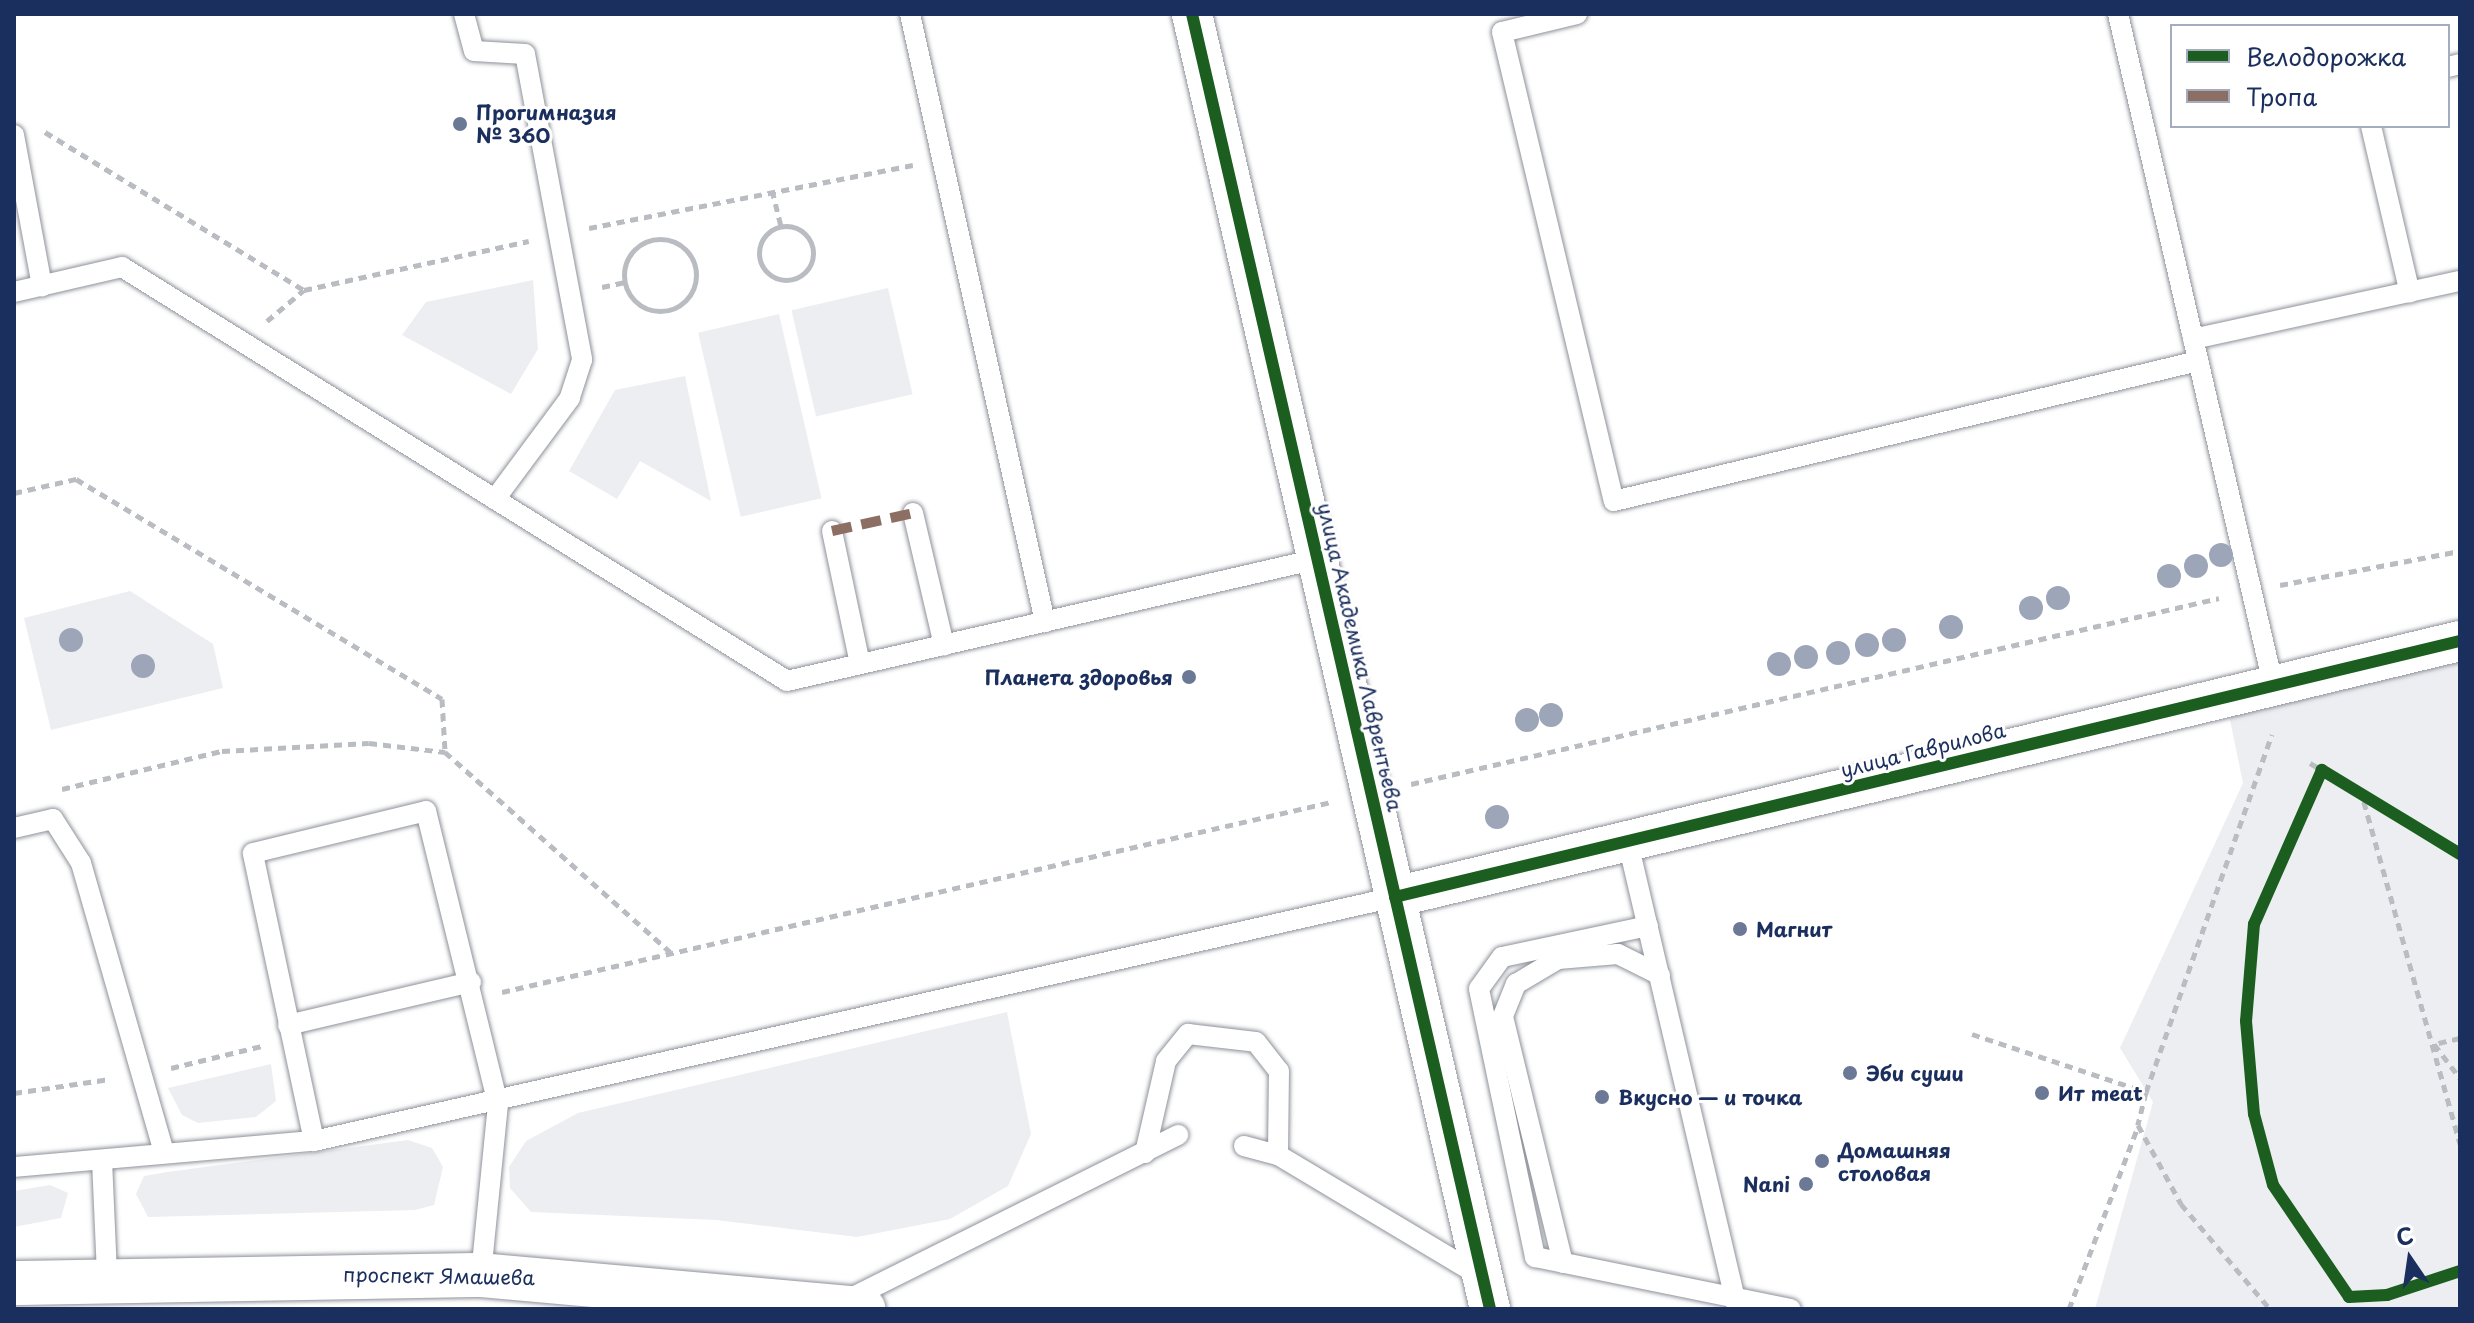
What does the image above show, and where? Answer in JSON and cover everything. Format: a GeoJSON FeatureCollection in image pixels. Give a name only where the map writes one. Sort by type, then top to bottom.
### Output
{"type":"FeatureCollection","features":[{"type":"Feature","properties":{"kind":"main road","name":"проспект Ямашева"},"geometry":{"type":"LineString","coordinates":[[14,1283],[107,1276],[481,1275],[850,1307]]}},
{"type":"Feature","properties":{"kind":"street","name":"улица Академика Лаврентьева"},"geometry":{"type":"LineString","coordinates":[[1192,14],[1486,1294]]}},
{"type":"Feature","properties":{"kind":"street","name":"улица Гаврилова"},"geometry":{"type":"LineString","coordinates":[[1395,897],[2460,641]]}},
{"type":"Feature","properties":{"kind":"lane"},"geometry":{"type":"LineString","coordinates":[[464,14],[474,51],[525,54],[582,360],[570,398],[495,499]]}},
{"type":"Feature","properties":{"kind":"lane"},"geometry":{"type":"LineString","coordinates":[[910,14],[1045,622]]}},
{"type":"Feature","properties":{"kind":"lane"},"geometry":{"type":"LineString","coordinates":[[1577,14],[1502,32],[1614,501],[2198,361]]}},
{"type":"Feature","properties":{"kind":"lane"},"geometry":{"type":"LineString","coordinates":[[2118,14],[2198,361],[2256,589],[2273,684]]}},
{"type":"Feature","properties":{"kind":"lane"},"geometry":{"type":"LineString","coordinates":[[2371,128],[2410,293]]}},
{"type":"Feature","properties":{"kind":"lane"},"geometry":{"type":"LineString","coordinates":[[14,135],[42,286]]}},
{"type":"Feature","properties":{"kind":"lane"},"geometry":{"type":"LineString","coordinates":[[14,292],[122,267],[787,681],[1317,559]]}},
{"type":"Feature","properties":{"kind":"lane"},"geometry":{"type":"LineString","coordinates":[[2193,339],[2460,281]]}},
{"type":"Feature","properties":{"kind":"lane"},"geometry":{"type":"LineString","coordinates":[[913,513],[944,645]]}},
{"type":"Feature","properties":{"kind":"lane"},"geometry":{"type":"LineString","coordinates":[[832,531],[860,664]]}},
{"type":"Feature","properties":{"kind":"lane"},"geometry":{"type":"LineString","coordinates":[[314,1141],[253,853],[426,811],[473,990],[498,1104],[481,1275]]}},
{"type":"Feature","properties":{"kind":"lane"},"geometry":{"type":"LineString","coordinates":[[14,828],[53,819],[81,863],[164,1153]]}},
{"type":"Feature","properties":{"kind":"lane"},"geometry":{"type":"LineString","coordinates":[[1628,843],[1737,1304]]}},
{"type":"Feature","properties":{"kind":"lane"},"geometry":{"type":"LineString","coordinates":[[14,1167],[314,1141],[498,1104],[1395,897]]}},
{"type":"Feature","properties":{"kind":"lane"},"geometry":{"type":"LineString","coordinates":[[1648,926],[1502,957],[1479,989],[1535,1257],[1737,1304],[1791,1309]]}},
{"type":"Feature","properties":{"kind":"lane"},"geometry":{"type":"LineString","coordinates":[[1563,1263],[1503,1016],[1516,984],[1558,959],[1618,954],[1660,975]]}},
{"type":"Feature","properties":{"kind":"lane"},"geometry":{"type":"LineString","coordinates":[[290,1032],[473,990]]}},
{"type":"Feature","properties":{"kind":"lane"},"geometry":{"type":"LineString","coordinates":[[1145,1153],[1166,1061],[1188,1034],[1256,1042],[1279,1071],[1278,1155]]}},
{"type":"Feature","properties":{"kind":"lane"},"geometry":{"type":"LineString","coordinates":[[850,1307],[1178,1135]]}},
{"type":"Feature","properties":{"kind":"lane"},"geometry":{"type":"LineString","coordinates":[[1244,1146],[1278,1155],[1486,1294]]}},
{"type":"Feature","properties":{"kind":"lane"},"geometry":{"type":"LineString","coordinates":[[102,1160],[107,1276]]}},
{"type":"Feature","properties":{"kind":"path"},"geometry":{"type":"LineString","coordinates":[[40,129],[304,290]]}},
{"type":"Feature","properties":{"kind":"path"},"geometry":{"type":"LineString","coordinates":[[772,190],[781,226]]}},
{"type":"Feature","properties":{"kind":"path"},"geometry":{"type":"LineString","coordinates":[[781,226],[799,229],[813,251],[807,270],[788,281],[771,276],[758,254],[763,238],[781,226]]}},
{"type":"Feature","properties":{"kind":"path"},"geometry":{"type":"LineString","coordinates":[[649,241],[672,241],[694,266],[693,289],[667,310],[643,307],[627,290],[625,266],[649,241]]}},
{"type":"Feature","properties":{"kind":"path"},"geometry":{"type":"LineString","coordinates":[[14,493],[76,479],[442,699],[445,752]]}},
{"type":"Feature","properties":{"kind":"path"},"geometry":{"type":"LineString","coordinates":[[473,990],[1370,794],[2256,589],[2460,551]]}},
{"type":"Feature","properties":{"kind":"path"},"geometry":{"type":"LineString","coordinates":[[2069,1309],[2138,1125],[2146,1092],[2272,735]]}},
{"type":"Feature","properties":{"kind":"path"},"geometry":{"type":"LineString","coordinates":[[2310,763],[2322,770]]}},
{"type":"Feature","properties":{"kind":"path"},"geometry":{"type":"LineString","coordinates":[[2360,788],[2460,1144]]}},
{"type":"Feature","properties":{"kind":"path"},"geometry":{"type":"LineString","coordinates":[[14,1093],[143,1074],[290,1032]]}},
{"type":"Feature","properties":{"kind":"path"},"geometry":{"type":"LineString","coordinates":[[1972,1034],[2146,1092]]}},
{"type":"Feature","properties":{"kind":"path"},"geometry":{"type":"LineString","coordinates":[[2434,1044],[2460,1038]]}},
{"type":"Feature","properties":{"kind":"path"},"geometry":{"type":"LineString","coordinates":[[2434,1044],[2460,1078]]}},
{"type":"Feature","properties":{"kind":"path"},"geometry":{"type":"LineString","coordinates":[[2138,1125],[2181,1204],[2270,1309]]}},
{"type":"Feature","properties":{"kind":"shaded area"},"geometry":{"type":"Polygon","coordinates":[[[533,280],[538,349],[511,394],[402,335],[426,302],[533,280]]]}},
{"type":"Feature","properties":{"kind":"shaded area"},"geometry":{"type":"Polygon","coordinates":[[[888,288],[913,394],[816,416],[792,310],[888,288]]]}},
{"type":"Feature","properties":{"kind":"shaded area"},"geometry":{"type":"Polygon","coordinates":[[[779,314],[822,498],[741,517],[698,333],[779,314]]]}},
{"type":"Feature","properties":{"kind":"shaded area"},"geometry":{"type":"Polygon","coordinates":[[[685,376],[711,501],[640,461],[617,499],[569,471],[615,390],[685,376]]]}},
{"type":"Feature","properties":{"kind":"shaded area"},"geometry":{"type":"Polygon","coordinates":[[[130,591],[213,644],[223,688],[51,730],[24,618],[130,591]]]}},
{"type":"Feature","properties":{"kind":"shaded area"},"geometry":{"type":"Polygon","coordinates":[[[2460,662],[2460,1309],[2095,1309],[2153,1102],[2120,1048],[2243,783],[2229,715],[2460,662]]]}},
{"type":"Feature","properties":{"kind":"shaded area"},"geometry":{"type":"Polygon","coordinates":[[[1007,1012],[1031,1134],[1008,1186],[950,1219],[857,1237],[716,1220],[531,1212],[510,1188],[509,1167],[526,1141],[578,1113],[1007,1012]]]}},
{"type":"Feature","properties":{"kind":"shaded area"},"geometry":{"type":"Polygon","coordinates":[[[271,1064],[276,1101],[256,1117],[198,1123],[182,1115],[168,1088],[271,1064]]]}},
{"type":"Feature","properties":{"kind":"shaded area"},"geometry":{"type":"Polygon","coordinates":[[[408,1140],[432,1148],[443,1167],[434,1205],[415,1210],[148,1217],[136,1194],[144,1176],[408,1140]]]}},
{"type":"Feature","properties":{"kind":"shaded area"},"geometry":{"type":"Polygon","coordinates":[[[50,1185],[68,1193],[61,1218],[14,1227],[14,1191],[50,1185]]]}},
{"type":"Feature","properties":{"kind":"marked path"},"geometry":{"type":"LineString","coordinates":[[832,531],[913,513]]}},
{"type":"Feature","properties":{"kind":"cycle path"},"geometry":{"type":"LineString","coordinates":[[1192,14],[1490,1309]]}},
{"type":"Feature","properties":{"kind":"cycle path"},"geometry":{"type":"LineString","coordinates":[[1395,897],[2460,641]]}},
{"type":"Feature","properties":{"kind":"cycle path"},"geometry":{"type":"LineString","coordinates":[[2460,854],[2322,770],[2254,924],[2246,1021],[2254,1114],[2273,1185],[2349,1297],[2387,1295],[2460,1271]]}},
{"type":"Feature","properties":{"kind":"place","name":"Прогимназия № 360"},"geometry":{"type":"Point","coordinates":[460,124]}},
{"type":"Feature","properties":{"kind":"place","name":"Планета здоровья"},"geometry":{"type":"Point","coordinates":[1189,677]}},
{"type":"Feature","properties":{"kind":"place","name":"Магнит"},"geometry":{"type":"Point","coordinates":[1740,929]}},
{"type":"Feature","properties":{"kind":"place","name":"Эби суши"},"geometry":{"type":"Point","coordinates":[1850,1073]}},
{"type":"Feature","properties":{"kind":"place","name":"Ит meat"},"geometry":{"type":"Point","coordinates":[2042,1093]}},
{"type":"Feature","properties":{"kind":"place","name":"Вкусно — и точка"},"geometry":{"type":"Point","coordinates":[1602,1097]}},
{"type":"Feature","properties":{"kind":"place","name":"Домашняя столовая"},"geometry":{"type":"Point","coordinates":[1822,1161]}},
{"type":"Feature","properties":{"kind":"place","name":"Nani"},"geometry":{"type":"Point","coordinates":[1806,1184]}}]}
